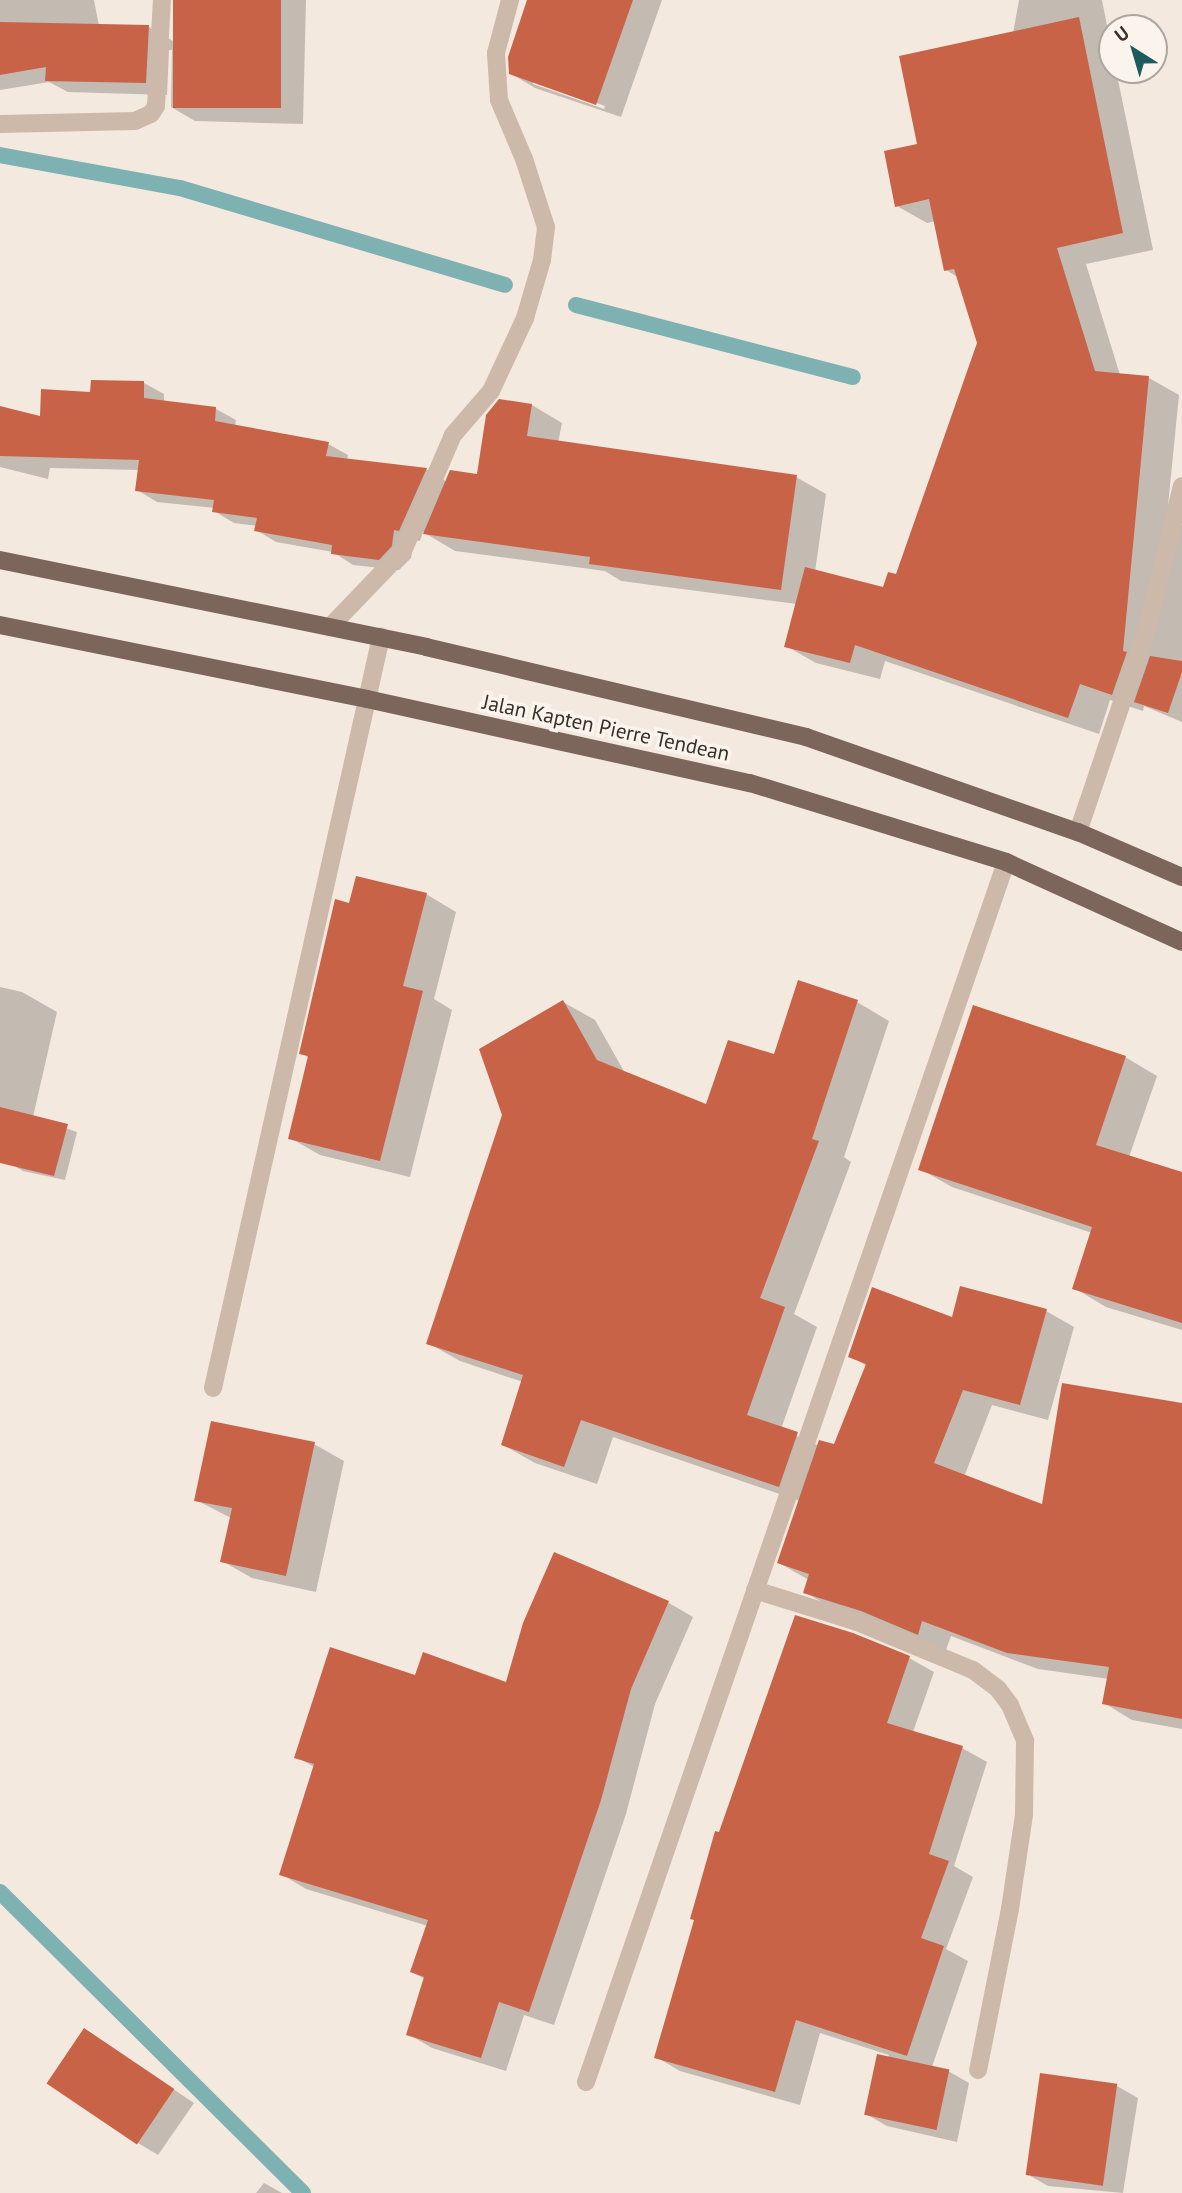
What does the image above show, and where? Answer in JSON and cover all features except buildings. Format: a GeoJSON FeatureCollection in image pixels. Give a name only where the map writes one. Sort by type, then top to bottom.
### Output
{"type":"FeatureCollection","features":[{"type":"Feature","properties":{"kind":"main road","name":"Jalan Kapten Pierre Tendean"},"geometry":{"type":"LineString","coordinates":[[0,561],[381,637],[806,737],[1078,832],[1182,877]]}},
{"type":"Feature","properties":{"kind":"main road","name":"Jalan Kapten Pierre Tendean"},"geometry":{"type":"LineString","coordinates":[[0,625],[367,699],[750,783],[1006,862],[1182,942]]}},
{"type":"Feature","properties":{"kind":"street"},"geometry":{"type":"LineString","coordinates":[[0,124],[135,121],[151,114],[156,106],[162,0]]}},
{"type":"Feature","properties":{"kind":"street"},"geometry":{"type":"LineString","coordinates":[[330,627],[403,551],[453,435],[491,391],[525,318],[542,260],[546,227],[524,159],[499,100],[496,53],[510,0]]}},
{"type":"Feature","properties":{"kind":"street"},"geometry":{"type":"LineString","coordinates":[[1078,832],[1147,628],[1182,486]]}},
{"type":"Feature","properties":{"kind":"street"},"geometry":{"type":"LineString","coordinates":[[213,1388],[381,637]]}},
{"type":"Feature","properties":{"kind":"street"},"geometry":{"type":"LineString","coordinates":[[586,2082],[1006,862]]}},
{"type":"Feature","properties":{"kind":"street"},"geometry":{"type":"LineString","coordinates":[[755,1590],[858,1622],[973,1670],[998,1689],[1010,1705],[1025,1741],[1024,1815],[1010,1909],[978,2070]]}},
{"type":"Feature","properties":{"kind":"waterway"},"geometry":{"type":"LineString","coordinates":[[0,155],[180,188],[505,285]]}},
{"type":"Feature","properties":{"kind":"waterway"},"geometry":{"type":"LineString","coordinates":[[576,305],[853,377]]}},
{"type":"Feature","properties":{"kind":"waterway"},"geometry":{"type":"LineString","coordinates":[[0,1892],[303,2193]]}}]}
